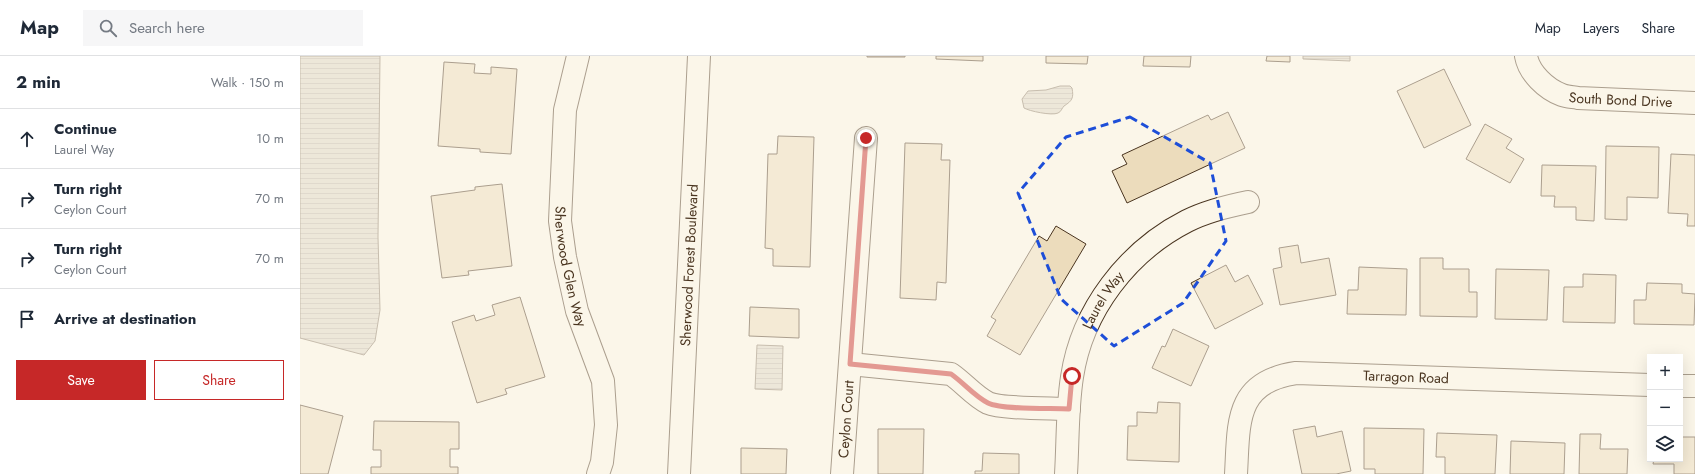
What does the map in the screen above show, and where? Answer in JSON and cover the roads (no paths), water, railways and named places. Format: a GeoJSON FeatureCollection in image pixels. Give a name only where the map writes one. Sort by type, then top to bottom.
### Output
{"type":"FeatureCollection","features":[{"type":"Feature","properties":{"kind":"street","name":"Sherwood Glen Way"},"geometry":{"type":"LineString","coordinates":[[578,56],[565,110],[560,221],[565,257],[577,311],[604,381],[606,425],[602,462],[598,474]]}},
{"type":"Feature","properties":{"kind":"street","name":"Sherwood Forest Boulevard"},"geometry":{"type":"LineString","coordinates":[[678,474],[699,56]]}},
{"type":"Feature","properties":{"kind":"street","name":"South Bond Drive"},"geometry":{"type":"LineString","coordinates":[[1526,56],[1535,75],[1547,87],[1562,95],[1578,98],[1695,103]]}},
{"type":"Feature","properties":{"kind":"street","name":"Ceylon Court"},"geometry":{"type":"LineString","coordinates":[[842,474],[866,138]]}},
{"type":"Feature","properties":{"kind":"street","name":"Laurel Way"},"geometry":{"type":"LineString","coordinates":[[1066,474],[1072,376],[1080,344],[1102,298],[1122,271],[1146,248],[1188,220],[1220,208],[1248,202]]}},
{"type":"Feature","properties":{"kind":"street","name":"Ceylon Court"},"geometry":{"type":"LineString","coordinates":[[850,364],[951,374],[965,384],[976,396],[990,404],[1069,409]]}},
{"type":"Feature","properties":{"kind":"street","name":"Tarragon Road"},"geometry":{"type":"LineString","coordinates":[[1236,474],[1239,427],[1242,411],[1250,395],[1254,391],[1263,383],[1278,376],[1296,373],[1647,384]]}},
{"type":"Feature","properties":{"kind":"street"},"geometry":{"type":"LineString","coordinates":[[1683,386],[1695,386]]}}]}
